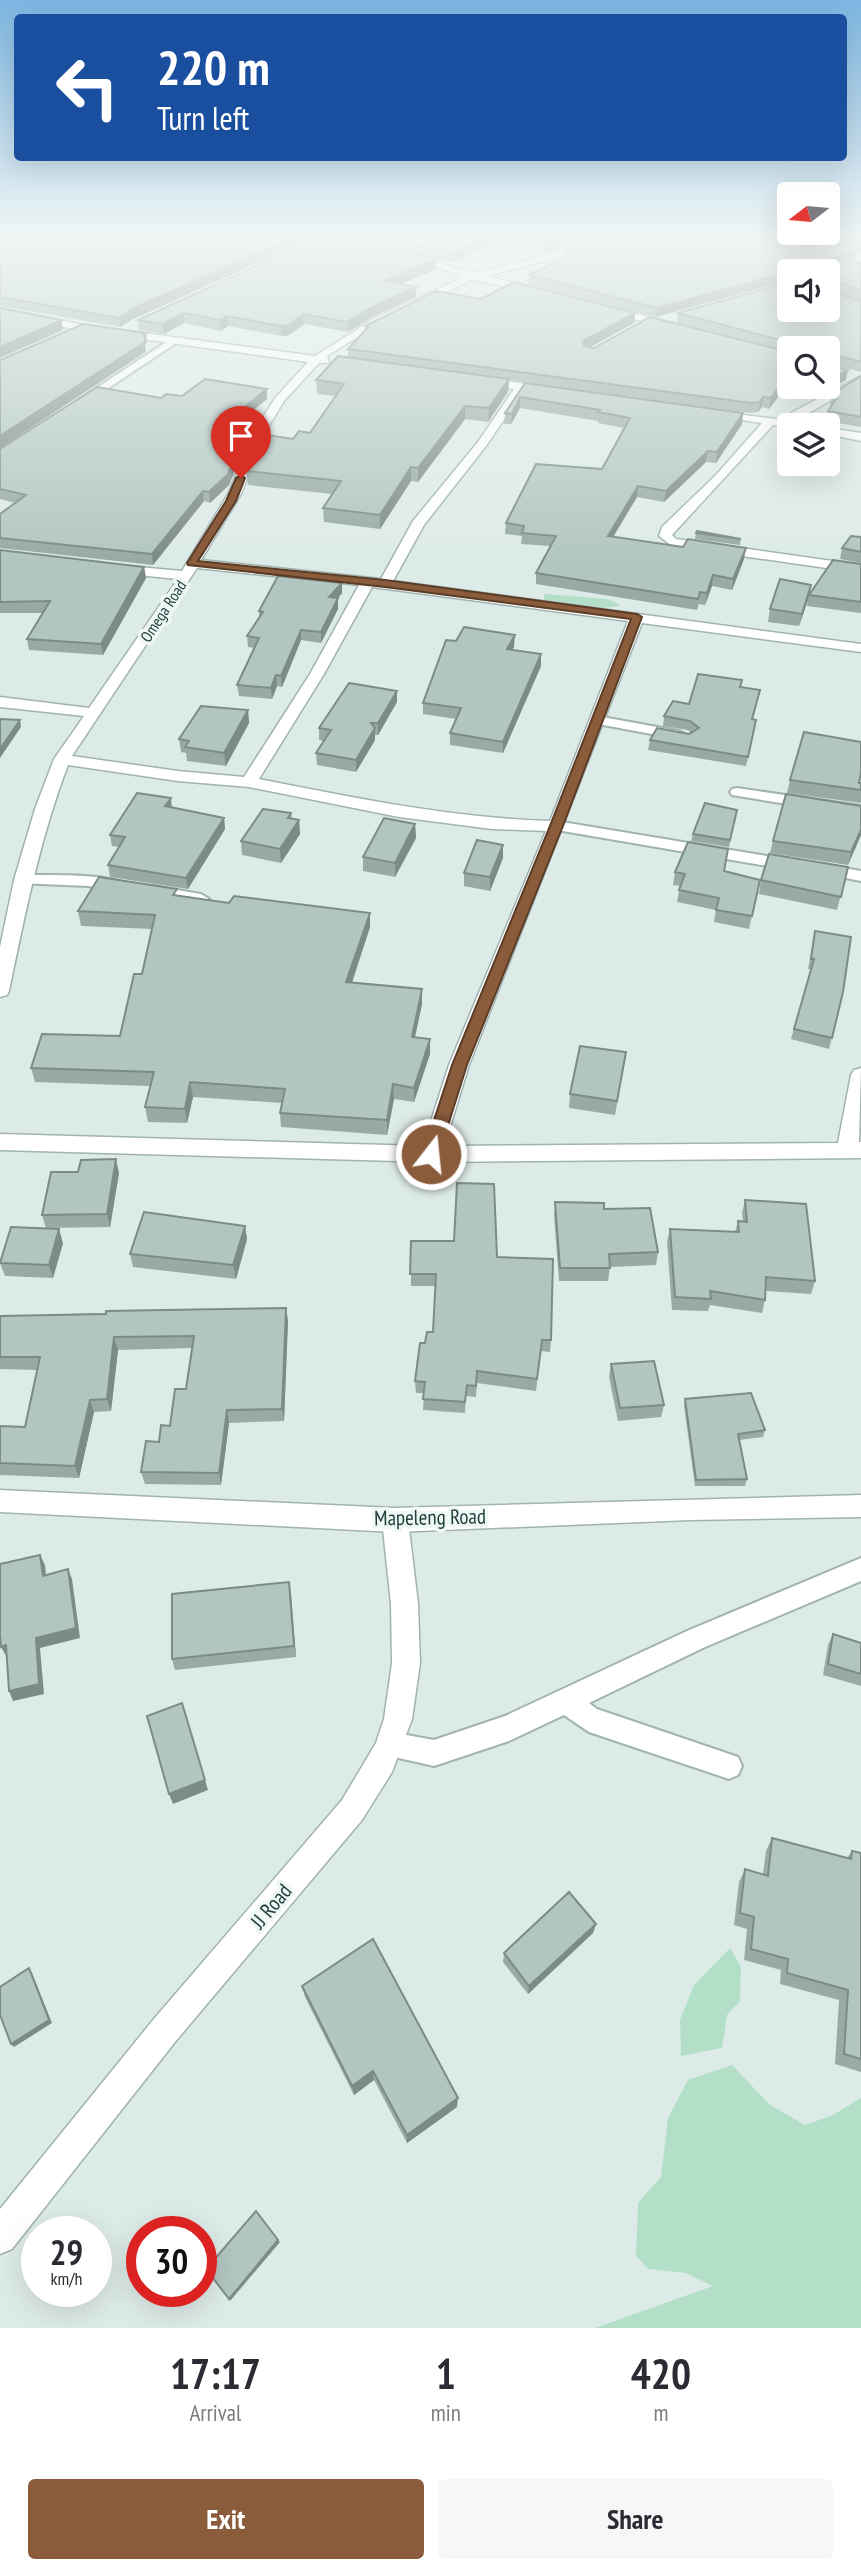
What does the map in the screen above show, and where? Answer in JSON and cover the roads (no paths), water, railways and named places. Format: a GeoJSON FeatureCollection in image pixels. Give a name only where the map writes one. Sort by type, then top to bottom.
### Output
{"type":"FeatureCollection","features":[{"type":"Feature","properties":{"kind":"street"},"geometry":{"type":"LineString","coordinates":[[194,344],[343,363]]}},
{"type":"Feature","properties":{"kind":"street","name":"Omega Road"},"geometry":{"type":"LineString","coordinates":[[0,991],[23,880],[43,809],[62,760],[189,570],[231,501],[261,429],[282,397],[316,360],[339,344]]}},
{"type":"Feature","properties":{"kind":"street"},"geometry":{"type":"LineString","coordinates":[[840,372],[861,378]]}},
{"type":"Feature","properties":{"kind":"street"},"geometry":{"type":"LineString","coordinates":[[799,413],[861,378]]}},
{"type":"Feature","properties":{"kind":"street"},"geometry":{"type":"LineString","coordinates":[[466,379],[562,392]]}},
{"type":"Feature","properties":{"kind":"street"},"geometry":{"type":"LineString","coordinates":[[385,583],[418,524],[482,444],[521,386]]}},
{"type":"Feature","properties":{"kind":"street"},"geometry":{"type":"LineString","coordinates":[[700,411],[777,422]]}},
{"type":"Feature","properties":{"kind":"street"},"geometry":{"type":"LineString","coordinates":[[770,421],[720,478],[667,530],[665,536],[672,542],[861,569]]}},
{"type":"Feature","properties":{"kind":"street"},"geometry":{"type":"LineString","coordinates":[[840,433],[861,437]]}},
{"type":"Feature","properties":{"kind":"street"},"geometry":{"type":"LineString","coordinates":[[108,568],[189,570],[385,583],[861,648]]}},
{"type":"Feature","properties":{"kind":"street"},"geometry":{"type":"LineString","coordinates":[[249,782],[317,674],[368,582]]}},
{"type":"Feature","properties":{"kind":"street"},"geometry":{"type":"LineString","coordinates":[[431,1154],[459,1065],[637,617]]}},
{"type":"Feature","properties":{"kind":"street"},"geometry":{"type":"LineString","coordinates":[[0,702],[94,713]]}},
{"type":"Feature","properties":{"kind":"street"},"geometry":{"type":"LineString","coordinates":[[62,760],[178,776],[249,782],[399,812],[492,824],[556,826]]}},
{"type":"Feature","properties":{"kind":"street"},"geometry":{"type":"LineString","coordinates":[[0,1142],[431,1154],[854,1150],[861,1076]]}},
{"type":"Feature","properties":{"kind":"street","name":"Mapeleng Road"},"geometry":{"type":"LineString","coordinates":[[0,1501],[395,1520],[691,1509],[861,1506]]}},
{"type":"Feature","properties":{"kind":"street","name":"JJ Road"},"geometry":{"type":"LineString","coordinates":[[0,2237],[164,2031],[352,1810],[390,1745],[401,1709],[407,1613],[395,1520]]}},
{"type":"Feature","properties":{"kind":"lane"},"geometry":{"type":"LineString","coordinates":[[67,411],[170,344]]}},
{"type":"Feature","properties":{"kind":"lane"},"geometry":{"type":"LineString","coordinates":[[597,720],[688,737]]}},
{"type":"Feature","properties":{"kind":"lane"},"geometry":{"type":"LineString","coordinates":[[737,792],[861,811]]}},
{"type":"Feature","properties":{"kind":"lane"},"geometry":{"type":"LineString","coordinates":[[556,826],[861,876]]}},
{"type":"Feature","properties":{"kind":"lane"},"geometry":{"type":"LineString","coordinates":[[23,880],[88,881],[201,899]]}},
{"type":"Feature","properties":{"kind":"lane"},"geometry":{"type":"LineString","coordinates":[[390,1745],[434,1753],[509,1728],[696,1639],[861,1569]]}},
{"type":"Feature","properties":{"kind":"lane"},"geometry":{"type":"LineString","coordinates":[[567,1701],[589,1719],[729,1766]]}}]}
